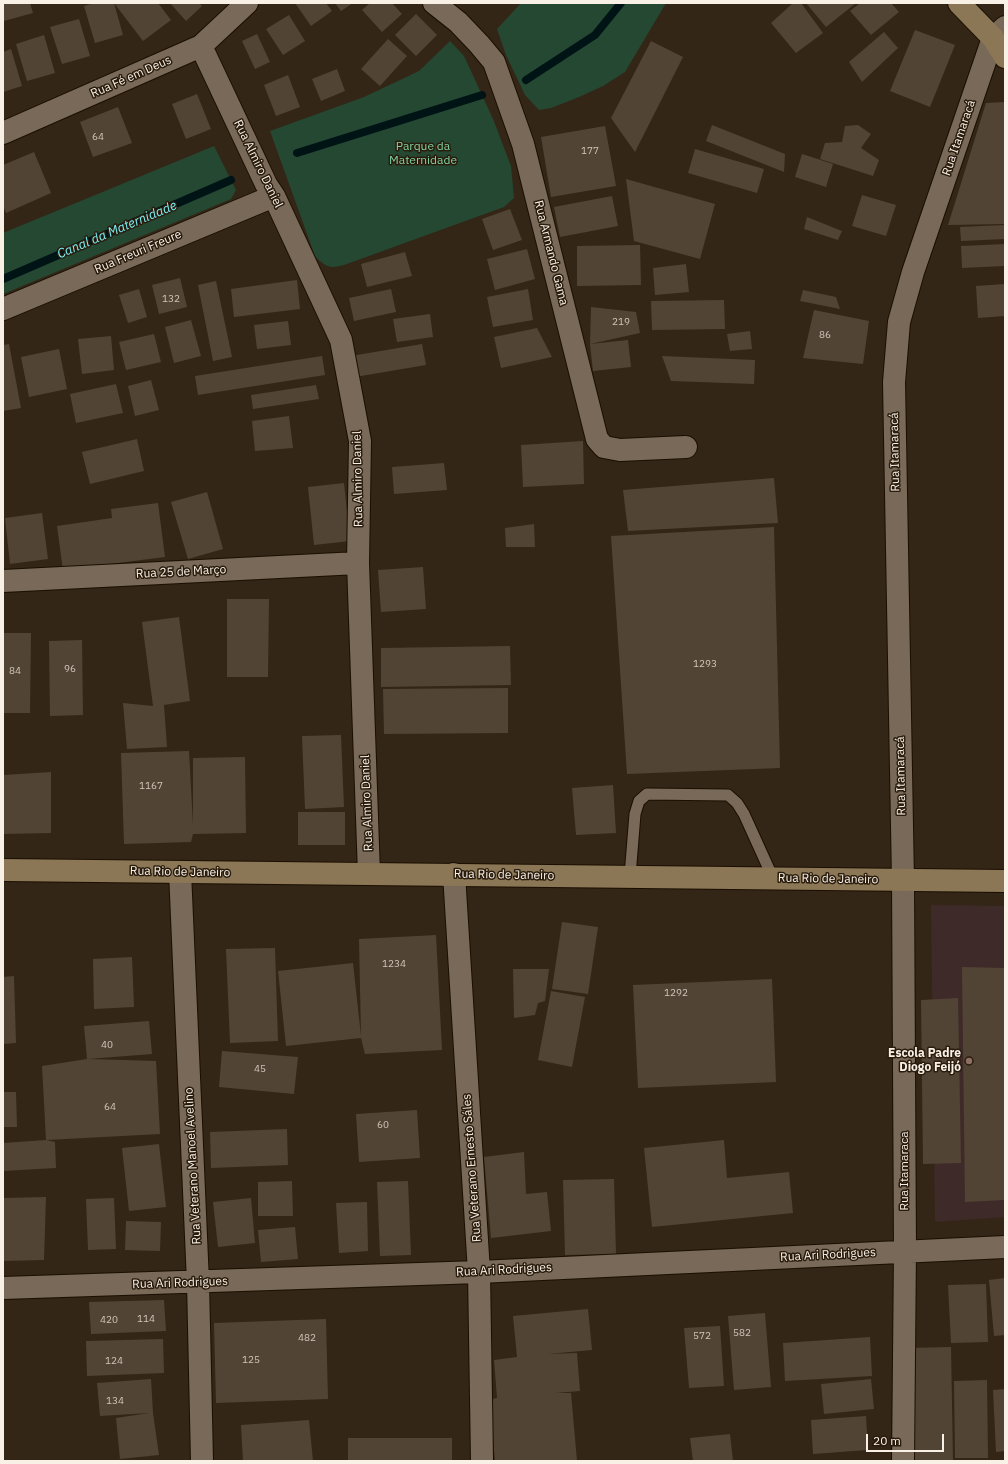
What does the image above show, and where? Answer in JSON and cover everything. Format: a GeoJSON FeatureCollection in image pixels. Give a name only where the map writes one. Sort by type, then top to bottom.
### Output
{"type":"FeatureCollection","features":[{"type":"Feature","properties":{"kind":"main road"},"geometry":{"type":"LineString","coordinates":[[959,3],[999,32],[1005,57]]}},
{"type":"Feature","properties":{"kind":"main road","name":"Rua Rio de Janeiro"},"geometry":{"type":"LineString","coordinates":[[3,870],[1005,881]]}},
{"type":"Feature","properties":{"kind":"street","name":"Rua Fé em Deus"},"geometry":{"type":"LineString","coordinates":[[3,133],[201,46],[247,3]]}},
{"type":"Feature","properties":{"kind":"street","name":"Rua Armando Gama"},"geometry":{"type":"LineString","coordinates":[[434,3],[458,22],[494,62],[523,144],[597,439],[604,447],[620,450],[686,447]]}},
{"type":"Feature","properties":{"kind":"street","name":"Rua Itamaracá"},"geometry":{"type":"LineString","coordinates":[[902,881],[894,382],[899,322],[913,272],[999,32]]}},
{"type":"Feature","properties":{"kind":"street","name":"Rua Almiro Daniel"},"geometry":{"type":"LineString","coordinates":[[201,46],[341,340],[360,441],[358,563],[369,874]]}},
{"type":"Feature","properties":{"kind":"street","name":"Rua Freuri Freure"},"geometry":{"type":"LineString","coordinates":[[3,309],[270,190]]}},
{"type":"Feature","properties":{"kind":"street","name":"Rua 25 de Março"},"geometry":{"type":"LineString","coordinates":[[3,581],[358,563]]}},
{"type":"Feature","properties":{"kind":"street","name":"Rua Veterano Manoel Avelino"},"geometry":{"type":"LineString","coordinates":[[180,872],[198,1282],[202,1461]]}},
{"type":"Feature","properties":{"kind":"street","name":"Rua Veterano Ernesto Sáles"},"geometry":{"type":"LineString","coordinates":[[454,874],[479,1272],[482,1461]]}},
{"type":"Feature","properties":{"kind":"street","name":"Rua Itamaraca"},"geometry":{"type":"LineString","coordinates":[[902,881],[905,1251],[903,1461]]}},
{"type":"Feature","properties":{"kind":"street","name":"Rua Ari Rodrigues"},"geometry":{"type":"LineString","coordinates":[[3,1288],[479,1272],[1005,1247]]}},
{"type":"Feature","properties":{"kind":"lane"},"geometry":{"type":"LineString","coordinates":[[630,876],[635,814],[639,801],[647,794],[728,795],[737,803],[744,814],[773,878]]}},
{"type":"Feature","properties":{"kind":"shaded area","name":"Escola Padre Diogo Feijó"},"geometry":{"type":"Polygon","coordinates":[[[931,905],[1005,906],[1005,1217],[935,1222],[931,905]]]}},
{"type":"Feature","properties":{"kind":"green space"},"geometry":{"type":"Polygon","coordinates":[[[521,3],[666,3],[625,72],[603,86],[579,97],[551,108],[539,110],[525,95],[506,55],[497,29],[521,3]]]}},
{"type":"Feature","properties":{"kind":"green space","name":"Parque da Maternidade"},"geometry":{"type":"Polygon","coordinates":[[[450,41],[464,56],[493,119],[511,166],[514,198],[504,207],[344,265],[331,267],[325,265],[315,256],[270,131],[364,97],[419,71],[450,41]]]}},
{"type":"Feature","properties":{"kind":"green space"},"geometry":{"type":"Polygon","coordinates":[[[214,146],[236,190],[231,199],[3,294],[3,233],[214,146]]]}},
{"type":"Feature","properties":{"kind":"building"},"geometry":{"type":"Polygon","coordinates":[[[3,3],[30,3],[33,13],[4,21],[3,3]]]}},
{"type":"Feature","properties":{"kind":"building"},"geometry":{"type":"Polygon","coordinates":[[[94,3],[114,3],[123,35],[95,43],[84,6],[94,3]]]}},
{"type":"Feature","properties":{"kind":"building"},"geometry":{"type":"Polygon","coordinates":[[[114,3],[158,3],[171,20],[143,41],[114,3]]]}},
{"type":"Feature","properties":{"kind":"building"},"geometry":{"type":"Polygon","coordinates":[[[170,3],[199,3],[202,6],[186,21],[170,3]]]}},
{"type":"Feature","properties":{"kind":"building"},"geometry":{"type":"Polygon","coordinates":[[[295,3],[326,3],[332,11],[311,26],[295,3]]]}},
{"type":"Feature","properties":{"kind":"building"},"geometry":{"type":"Polygon","coordinates":[[[335,3],[353,3],[341,11],[335,3]]]}},
{"type":"Feature","properties":{"kind":"building"},"geometry":{"type":"Polygon","coordinates":[[[370,3],[392,3],[402,14],[382,32],[362,10],[370,3]]]}},
{"type":"Feature","properties":{"kind":"building"},"geometry":{"type":"Polygon","coordinates":[[[793,3],[801,3],[823,33],[796,53],[771,23],[793,3]]]}},
{"type":"Feature","properties":{"kind":"building"},"geometry":{"type":"Polygon","coordinates":[[[806,3],[856,3],[826,27],[806,3]]]}},
{"type":"Feature","properties":{"kind":"building"},"geometry":{"type":"Polygon","coordinates":[[[860,3],[891,3],[899,12],[871,35],[850,11],[860,3]]]}},
{"type":"Feature","properties":{"kind":"building"},"geometry":{"type":"Polygon","coordinates":[[[416,14],[437,35],[416,56],[395,35],[416,14]]]}},
{"type":"Feature","properties":{"kind":"building"},"geometry":{"type":"Polygon","coordinates":[[[289,15],[305,41],[283,55],[266,29],[289,15]]]}},
{"type":"Feature","properties":{"kind":"building"},"geometry":{"type":"Polygon","coordinates":[[[79,19],[90,56],[62,64],[50,27],[79,19]]]}},
{"type":"Feature","properties":{"kind":"building"},"geometry":{"type":"Polygon","coordinates":[[[915,30],[955,45],[930,107],[890,91],[915,30]]]}},
{"type":"Feature","properties":{"kind":"building"},"geometry":{"type":"Polygon","coordinates":[[[884,32],[898,48],[862,82],[849,62],[884,32]]]}},
{"type":"Feature","properties":{"kind":"building"},"geometry":{"type":"Polygon","coordinates":[[[257,34],[270,62],[255,69],[242,41],[257,34]]]}},
{"type":"Feature","properties":{"kind":"building"},"geometry":{"type":"Polygon","coordinates":[[[44,35],[55,73],[27,81],[16,44],[44,35]]]}},
{"type":"Feature","properties":{"kind":"building"},"geometry":{"type":"Polygon","coordinates":[[[388,39],[407,56],[380,86],[361,69],[388,39]]]}},
{"type":"Feature","properties":{"kind":"building"},"geometry":{"type":"Polygon","coordinates":[[[651,41],[683,57],[635,152],[611,118],[651,41]]]}},
{"type":"Feature","properties":{"kind":"building"},"geometry":{"type":"Polygon","coordinates":[[[11,49],[22,86],[3,92],[3,52],[11,49]]]}},
{"type":"Feature","properties":{"kind":"building"},"geometry":{"type":"Polygon","coordinates":[[[337,69],[345,91],[321,101],[312,79],[337,69]]]}},
{"type":"Feature","properties":{"kind":"building"},"geometry":{"type":"Polygon","coordinates":[[[288,75],[300,107],[276,116],[264,85],[288,75]]]}},
{"type":"Feature","properties":{"kind":"building"},"geometry":{"type":"Polygon","coordinates":[[[197,94],[211,129],[186,139],[172,104],[197,94]]]}},
{"type":"Feature","properties":{"kind":"building"},"geometry":{"type":"Polygon","coordinates":[[[1005,102],[1005,224],[948,225],[986,103],[1005,102]]]}},
{"type":"Feature","properties":{"kind":"building"},"geometry":{"type":"Polygon","coordinates":[[[118,107],[132,143],[93,157],[80,122],[118,107]]]}},
{"type":"Feature","properties":{"kind":"building"},"geometry":{"type":"Polygon","coordinates":[[[712,125],[785,154],[784,172],[706,141],[712,125]]]}},
{"type":"Feature","properties":{"kind":"building"},"geometry":{"type":"Polygon","coordinates":[[[858,125],[871,134],[861,148],[879,160],[873,176],[820,159],[825,143],[842,142],[845,126],[858,125]]]}},
{"type":"Feature","properties":{"kind":"building"},"geometry":{"type":"Polygon","coordinates":[[[605,126],[616,186],[551,197],[541,137],[605,126]]]}},
{"type":"Feature","properties":{"kind":"building"},"geometry":{"type":"Polygon","coordinates":[[[695,149],[764,169],[757,193],[688,173],[695,149]]]}},
{"type":"Feature","properties":{"kind":"building"},"geometry":{"type":"Polygon","coordinates":[[[34,152],[51,193],[6,213],[3,206],[3,165],[34,152]]]}},
{"type":"Feature","properties":{"kind":"building"},"geometry":{"type":"Polygon","coordinates":[[[802,154],[833,164],[826,187],[795,177],[802,154]]]}},
{"type":"Feature","properties":{"kind":"building"},"geometry":{"type":"Polygon","coordinates":[[[626,179],[715,204],[700,259],[634,241],[626,179]]]}},
{"type":"Feature","properties":{"kind":"building"},"geometry":{"type":"Polygon","coordinates":[[[862,195],[896,205],[886,236],[852,226],[862,195]]]}},
{"type":"Feature","properties":{"kind":"building"},"geometry":{"type":"Polygon","coordinates":[[[612,196],[618,226],[560,237],[554,207],[612,196]]]}},
{"type":"Feature","properties":{"kind":"building"},"geometry":{"type":"Polygon","coordinates":[[[510,209],[522,240],[493,250],[482,219],[510,209]]]}},
{"type":"Feature","properties":{"kind":"building"},"geometry":{"type":"Polygon","coordinates":[[[807,217],[842,231],[838,240],[804,229],[807,217]]]}},
{"type":"Feature","properties":{"kind":"building"},"geometry":{"type":"Polygon","coordinates":[[[1005,225],[1005,239],[961,241],[960,227],[1005,225]]]}},
{"type":"Feature","properties":{"kind":"building"},"geometry":{"type":"Polygon","coordinates":[[[1005,244],[1005,266],[962,268],[961,246],[1005,244]]]}},
{"type":"Feature","properties":{"kind":"building"},"geometry":{"type":"Polygon","coordinates":[[[640,245],[641,285],[577,286],[577,246],[640,245]]]}},
{"type":"Feature","properties":{"kind":"building"},"geometry":{"type":"Polygon","coordinates":[[[527,249],[535,279],[495,290],[487,259],[527,249]]]}},
{"type":"Feature","properties":{"kind":"building"},"geometry":{"type":"Polygon","coordinates":[[[405,252],[412,276],[367,287],[361,264],[405,252]]]}},
{"type":"Feature","properties":{"kind":"building"},"geometry":{"type":"Polygon","coordinates":[[[686,264],[689,292],[655,295],[653,268],[686,264]]]}},
{"type":"Feature","properties":{"kind":"building"},"geometry":{"type":"Polygon","coordinates":[[[180,278],[187,307],[159,314],[152,285],[180,278]]]}},
{"type":"Feature","properties":{"kind":"building"},"geometry":{"type":"Polygon","coordinates":[[[297,280],[300,309],[234,317],[231,289],[297,280]]]}},
{"type":"Feature","properties":{"kind":"building"},"geometry":{"type":"Polygon","coordinates":[[[216,281],[232,357],[213,361],[198,285],[216,281]]]}},
{"type":"Feature","properties":{"kind":"building"},"geometry":{"type":"Polygon","coordinates":[[[1005,284],[1005,316],[978,318],[976,286],[1005,284]]]}},
{"type":"Feature","properties":{"kind":"building"},"geometry":{"type":"Polygon","coordinates":[[[139,289],[147,317],[128,323],[119,295],[139,289]]]}},
{"type":"Feature","properties":{"kind":"building"},"geometry":{"type":"Polygon","coordinates":[[[391,289],[396,312],[354,321],[349,298],[391,289]]]}},
{"type":"Feature","properties":{"kind":"building"},"geometry":{"type":"Polygon","coordinates":[[[528,289],[533,320],[493,327],[487,297],[528,289]]]}},
{"type":"Feature","properties":{"kind":"building"},"geometry":{"type":"Polygon","coordinates":[[[803,290],[836,297],[840,309],[800,301],[803,290]]]}},
{"type":"Feature","properties":{"kind":"building"},"geometry":{"type":"Polygon","coordinates":[[[724,300],[725,329],[652,330],[651,301],[724,300]]]}},
{"type":"Feature","properties":{"kind":"building"},"geometry":{"type":"Polygon","coordinates":[[[591,307],[636,312],[640,333],[590,344],[591,307]]]}},
{"type":"Feature","properties":{"kind":"building"},"geometry":{"type":"Polygon","coordinates":[[[814,310],[869,321],[863,364],[803,358],[814,310]]]}},
{"type":"Feature","properties":{"kind":"building"},"geometry":{"type":"Polygon","coordinates":[[[430,314],[433,337],[397,342],[393,319],[430,314]]]}},
{"type":"Feature","properties":{"kind":"building"},"geometry":{"type":"Polygon","coordinates":[[[191,320],[201,356],[174,363],[165,327],[191,320]]]}},
{"type":"Feature","properties":{"kind":"building"},"geometry":{"type":"Polygon","coordinates":[[[288,321],[291,345],[257,349],[254,325],[288,321]]]}},
{"type":"Feature","properties":{"kind":"building"},"geometry":{"type":"Polygon","coordinates":[[[537,328],[552,357],[501,368],[494,337],[537,328]]]}},
{"type":"Feature","properties":{"kind":"building"},"geometry":{"type":"Polygon","coordinates":[[[750,331],[752,349],[730,351],[727,334],[750,331]]]}},
{"type":"Feature","properties":{"kind":"building"},"geometry":{"type":"Polygon","coordinates":[[[154,334],[161,362],[126,370],[119,342],[154,334]]]}},
{"type":"Feature","properties":{"kind":"building"},"geometry":{"type":"Polygon","coordinates":[[[111,336],[114,370],[82,374],[78,339],[111,336]]]}},
{"type":"Feature","properties":{"kind":"building"},"geometry":{"type":"Polygon","coordinates":[[[628,340],[631,367],[593,371],[590,344],[628,340]]]}},
{"type":"Feature","properties":{"kind":"building"},"geometry":{"type":"Polygon","coordinates":[[[9,344],[21,408],[3,411],[3,345],[9,344]]]}},
{"type":"Feature","properties":{"kind":"building"},"geometry":{"type":"Polygon","coordinates":[[[422,344],[426,365],[355,377],[351,356],[422,344]]]}},
{"type":"Feature","properties":{"kind":"building"},"geometry":{"type":"Polygon","coordinates":[[[59,349],[67,389],[29,397],[21,357],[59,349]]]}},
{"type":"Feature","properties":{"kind":"building"},"geometry":{"type":"Polygon","coordinates":[[[322,356],[325,375],[198,395],[195,376],[322,356]]]}},
{"type":"Feature","properties":{"kind":"building"},"geometry":{"type":"Polygon","coordinates":[[[662,356],[755,360],[754,384],[671,381],[662,356]]]}},
{"type":"Feature","properties":{"kind":"building"},"geometry":{"type":"Polygon","coordinates":[[[151,380],[159,410],[135,416],[128,386],[151,380]]]}},
{"type":"Feature","properties":{"kind":"building"},"geometry":{"type":"Polygon","coordinates":[[[116,384],[123,413],[76,423],[70,394],[116,384]]]}},
{"type":"Feature","properties":{"kind":"building"},"geometry":{"type":"Polygon","coordinates":[[[316,385],[319,399],[253,409],[251,395],[316,385]]]}},
{"type":"Feature","properties":{"kind":"building"},"geometry":{"type":"Polygon","coordinates":[[[289,416],[293,448],[255,451],[252,421],[289,416]]]}},
{"type":"Feature","properties":{"kind":"building"},"geometry":{"type":"Polygon","coordinates":[[[137,439],[144,471],[90,484],[82,452],[137,439]]]}},
{"type":"Feature","properties":{"kind":"building"},"geometry":{"type":"Polygon","coordinates":[[[583,441],[584,484],[523,487],[521,445],[583,441]]]}},
{"type":"Feature","properties":{"kind":"building"},"geometry":{"type":"Polygon","coordinates":[[[444,463],[447,490],[394,494],[392,467],[444,463]]]}},
{"type":"Feature","properties":{"kind":"building"},"geometry":{"type":"Polygon","coordinates":[[[774,478],[778,523],[628,531],[623,490],[774,478]]]}},
{"type":"Feature","properties":{"kind":"building"},"geometry":{"type":"Polygon","coordinates":[[[344,483],[350,541],[314,545],[308,487],[344,483]]]}},
{"type":"Feature","properties":{"kind":"building"},"geometry":{"type":"Polygon","coordinates":[[[207,492],[223,549],[188,559],[171,502],[207,492]]]}},
{"type":"Feature","properties":{"kind":"building"},"geometry":{"type":"Polygon","coordinates":[[[158,503],[165,557],[63,570],[57,526],[112,518],[111,509],[158,503]]]}},
{"type":"Feature","properties":{"kind":"building"},"geometry":{"type":"Polygon","coordinates":[[[42,513],[48,559],[10,564],[5,518],[42,513]]]}},
{"type":"Feature","properties":{"kind":"building"},"geometry":{"type":"Polygon","coordinates":[[[534,524],[535,547],[506,547],[505,528],[534,524]]]}},
{"type":"Feature","properties":{"kind":"building"},"geometry":{"type":"Polygon","coordinates":[[[774,527],[780,768],[627,774],[611,536],[774,527]]]}},
{"type":"Feature","properties":{"kind":"building"},"geometry":{"type":"Polygon","coordinates":[[[423,567],[426,609],[381,612],[378,570],[423,567]]]}},
{"type":"Feature","properties":{"kind":"building"},"geometry":{"type":"Polygon","coordinates":[[[227,599],[269,599],[268,677],[227,677],[227,599]]]}},
{"type":"Feature","properties":{"kind":"building"},"geometry":{"type":"Polygon","coordinates":[[[179,617],[190,701],[164,705],[167,747],[127,749],[123,703],[153,706],[142,622],[179,617]]]}},
{"type":"Feature","properties":{"kind":"building"},"geometry":{"type":"Polygon","coordinates":[[[3,633],[31,633],[30,713],[3,713],[3,633]]]}},
{"type":"Feature","properties":{"kind":"building"},"geometry":{"type":"Polygon","coordinates":[[[82,640],[83,715],[50,716],[49,641],[82,640]]]}},
{"type":"Feature","properties":{"kind":"building"},"geometry":{"type":"Polygon","coordinates":[[[510,646],[511,685],[381,687],[381,648],[510,646]]]}},
{"type":"Feature","properties":{"kind":"building"},"geometry":{"type":"Polygon","coordinates":[[[508,688],[508,733],[384,734],[383,689],[508,688]]]}},
{"type":"Feature","properties":{"kind":"building"},"geometry":{"type":"Polygon","coordinates":[[[341,735],[344,807],[305,809],[302,736],[341,735]]]}},
{"type":"Feature","properties":{"kind":"building"},"geometry":{"type":"Polygon","coordinates":[[[189,751],[193,825],[193,758],[245,757],[246,833],[193,834],[191,842],[124,844],[121,753],[189,751]]]}},
{"type":"Feature","properties":{"kind":"building"},"geometry":{"type":"Polygon","coordinates":[[[51,772],[51,833],[3,834],[3,775],[51,772]]]}},
{"type":"Feature","properties":{"kind":"building"},"geometry":{"type":"Polygon","coordinates":[[[613,785],[616,833],[576,835],[572,788],[613,785]]]}},
{"type":"Feature","properties":{"kind":"building"},"geometry":{"type":"Polygon","coordinates":[[[298,812],[345,812],[345,845],[298,845],[298,812]]]}},
{"type":"Feature","properties":{"kind":"building"},"geometry":{"type":"Polygon","coordinates":[[[562,922],[598,927],[588,994],[552,989],[562,922]]]}},
{"type":"Feature","properties":{"kind":"building"},"geometry":{"type":"Polygon","coordinates":[[[436,935],[442,1050],[365,1054],[361,1038],[286,1046],[278,971],[353,963],[361,1036],[359,939],[436,935]]]}},
{"type":"Feature","properties":{"kind":"building"},"geometry":{"type":"Polygon","coordinates":[[[275,948],[278,1041],[230,1043],[226,949],[275,948]]]}},
{"type":"Feature","properties":{"kind":"building"},"geometry":{"type":"Polygon","coordinates":[[[132,957],[134,1007],[94,1009],[93,959],[132,957]]]}},
{"type":"Feature","properties":{"kind":"building"},"geometry":{"type":"Polygon","coordinates":[[[962,967],[1005,968],[1005,1200],[965,1202],[962,967]]]}},
{"type":"Feature","properties":{"kind":"building"},"geometry":{"type":"Polygon","coordinates":[[[513,969],[549,969],[545,1001],[538,1003],[535,1015],[514,1018],[513,969]]]}},
{"type":"Feature","properties":{"kind":"building"},"geometry":{"type":"Polygon","coordinates":[[[14,976],[16,1043],[3,1044],[3,977],[14,976]]]}},
{"type":"Feature","properties":{"kind":"building"},"geometry":{"type":"Polygon","coordinates":[[[772,979],[776,1082],[638,1088],[633,985],[772,979]]]}},
{"type":"Feature","properties":{"kind":"building"},"geometry":{"type":"Polygon","coordinates":[[[551,991],[585,997],[572,1067],[538,1060],[551,991]]]}},
{"type":"Feature","properties":{"kind":"building"},"geometry":{"type":"Polygon","coordinates":[[[958,998],[961,1163],[923,1164],[921,1000],[958,998]]]}},
{"type":"Feature","properties":{"kind":"building"},"geometry":{"type":"Polygon","coordinates":[[[149,1021],[152,1054],[88,1059],[156,1061],[160,1134],[46,1140],[42,1066],[87,1059],[84,1026],[149,1021]]]}},
{"type":"Feature","properties":{"kind":"building"},"geometry":{"type":"Polygon","coordinates":[[[222,1051],[298,1057],[294,1094],[219,1087],[222,1051]]]}},
{"type":"Feature","properties":{"kind":"building"},"geometry":{"type":"Polygon","coordinates":[[[3,1092],[16,1092],[17,1127],[3,1127],[3,1092]]]}},
{"type":"Feature","properties":{"kind":"building"},"geometry":{"type":"Polygon","coordinates":[[[417,1110],[420,1158],[359,1162],[356,1114],[417,1110]]]}},
{"type":"Feature","properties":{"kind":"building"},"geometry":{"type":"Polygon","coordinates":[[[287,1129],[288,1165],[211,1168],[210,1132],[287,1129]]]}},
{"type":"Feature","properties":{"kind":"building"},"geometry":{"type":"Polygon","coordinates":[[[46,1140],[55,1142],[56,1168],[3,1171],[3,1143],[46,1140]]]}},
{"type":"Feature","properties":{"kind":"building"},"geometry":{"type":"Polygon","coordinates":[[[724,1140],[727,1178],[789,1172],[793,1213],[652,1227],[644,1148],[724,1140]]]}},
{"type":"Feature","properties":{"kind":"building"},"geometry":{"type":"Polygon","coordinates":[[[159,1144],[166,1207],[129,1211],[122,1148],[159,1144]]]}},
{"type":"Feature","properties":{"kind":"building"},"geometry":{"type":"Polygon","coordinates":[[[524,1152],[526,1194],[547,1192],[551,1231],[491,1238],[484,1157],[524,1152]]]}},
{"type":"Feature","properties":{"kind":"building"},"geometry":{"type":"Polygon","coordinates":[[[614,1179],[616,1254],[565,1255],[563,1180],[614,1179]]]}},
{"type":"Feature","properties":{"kind":"building"},"geometry":{"type":"Polygon","coordinates":[[[292,1181],[293,1216],[258,1216],[258,1182],[292,1181]]]}},
{"type":"Feature","properties":{"kind":"building"},"geometry":{"type":"Polygon","coordinates":[[[408,1181],[411,1255],[380,1256],[377,1182],[408,1181]]]}},
{"type":"Feature","properties":{"kind":"building"},"geometry":{"type":"Polygon","coordinates":[[[46,1197],[44,1260],[3,1261],[3,1198],[46,1197]]]}},
{"type":"Feature","properties":{"kind":"building"},"geometry":{"type":"Polygon","coordinates":[[[114,1198],[116,1249],[88,1250],[86,1199],[114,1198]]]}},
{"type":"Feature","properties":{"kind":"building"},"geometry":{"type":"Polygon","coordinates":[[[251,1198],[255,1243],[218,1247],[213,1202],[251,1198]]]}},
{"type":"Feature","properties":{"kind":"building"},"geometry":{"type":"Polygon","coordinates":[[[367,1202],[368,1251],[339,1253],[336,1203],[367,1202]]]}},
{"type":"Feature","properties":{"kind":"building"},"geometry":{"type":"Polygon","coordinates":[[[126,1221],[161,1222],[160,1251],[125,1250],[126,1221]]]}},
{"type":"Feature","properties":{"kind":"building"},"geometry":{"type":"Polygon","coordinates":[[[295,1227],[298,1259],[261,1262],[258,1230],[295,1227]]]}},
{"type":"Feature","properties":{"kind":"building"},"geometry":{"type":"Polygon","coordinates":[[[1005,1278],[1005,1335],[994,1336],[989,1280],[1005,1278]]]}},
{"type":"Feature","properties":{"kind":"building"},"geometry":{"type":"Polygon","coordinates":[[[986,1284],[988,1342],[951,1343],[948,1285],[986,1284]]]}},
{"type":"Feature","properties":{"kind":"building"},"geometry":{"type":"Polygon","coordinates":[[[164,1300],[166,1331],[91,1334],[89,1302],[164,1300]]]}},
{"type":"Feature","properties":{"kind":"building"},"geometry":{"type":"Polygon","coordinates":[[[588,1309],[592,1350],[548,1354],[577,1353],[580,1391],[555,1393],[571,1393],[577,1461],[495,1461],[489,1400],[497,1398],[494,1360],[517,1357],[513,1316],[588,1309]]]}},
{"type":"Feature","properties":{"kind":"building"},"geometry":{"type":"Polygon","coordinates":[[[765,1313],[771,1387],[734,1390],[728,1316],[765,1313]]]}},
{"type":"Feature","properties":{"kind":"building"},"geometry":{"type":"Polygon","coordinates":[[[326,1319],[328,1399],[216,1403],[214,1323],[326,1319]]]}},
{"type":"Feature","properties":{"kind":"building"},"geometry":{"type":"Polygon","coordinates":[[[720,1326],[724,1386],[689,1388],[684,1328],[720,1326]]]}},
{"type":"Feature","properties":{"kind":"building"},"geometry":{"type":"Polygon","coordinates":[[[870,1337],[872,1376],[785,1381],[783,1343],[870,1337]]]}},
{"type":"Feature","properties":{"kind":"building"},"geometry":{"type":"Polygon","coordinates":[[[163,1339],[164,1373],[87,1376],[86,1341],[163,1339]]]}},
{"type":"Feature","properties":{"kind":"building"},"geometry":{"type":"Polygon","coordinates":[[[951,1347],[953,1461],[911,1461],[908,1348],[951,1347]]]}},
{"type":"Feature","properties":{"kind":"building"},"geometry":{"type":"Polygon","coordinates":[[[151,1379],[153,1413],[159,1455],[120,1459],[116,1418],[149,1413],[100,1416],[97,1383],[151,1379]]]}},
{"type":"Feature","properties":{"kind":"building"},"geometry":{"type":"Polygon","coordinates":[[[871,1379],[874,1409],[824,1414],[821,1384],[871,1379]]]}},
{"type":"Feature","properties":{"kind":"building"},"geometry":{"type":"Polygon","coordinates":[[[987,1380],[988,1458],[955,1458],[954,1381],[987,1380]]]}},
{"type":"Feature","properties":{"kind":"building"},"geometry":{"type":"Polygon","coordinates":[[[1005,1389],[1005,1451],[996,1452],[993,1390],[1005,1389]]]}},
{"type":"Feature","properties":{"kind":"building"},"geometry":{"type":"Polygon","coordinates":[[[866,1416],[868,1450],[813,1454],[811,1420],[866,1416]]]}},
{"type":"Feature","properties":{"kind":"building"},"geometry":{"type":"Polygon","coordinates":[[[309,1420],[313,1461],[243,1461],[241,1425],[309,1420]]]}},
{"type":"Feature","properties":{"kind":"building"},"geometry":{"type":"Polygon","coordinates":[[[730,1434],[733,1461],[693,1461],[690,1438],[730,1434]]]}},
{"type":"Feature","properties":{"kind":"building"},"geometry":{"type":"Polygon","coordinates":[[[348,1438],[452,1438],[452,1461],[348,1461],[348,1438]]]}},
{"type":"Feature","properties":{"kind":"waterway","name":"Canal da Maternidade"},"geometry":{"type":"LineString","coordinates":[[526,80],[595,35],[621,3]]}},
{"type":"Feature","properties":{"kind":"waterway","name":"Canal da Maternidade"},"geometry":{"type":"LineString","coordinates":[[297,153],[482,95]]}},
{"type":"Feature","properties":{"kind":"waterway","name":"Canal da Maternidade"},"geometry":{"type":"LineString","coordinates":[[3,279],[231,180]]}},
{"type":"Feature","properties":{"kind":"place","name":"Escola Padre Diogo Feijó"},"geometry":{"type":"Point","coordinates":[969,1061]}}]}
